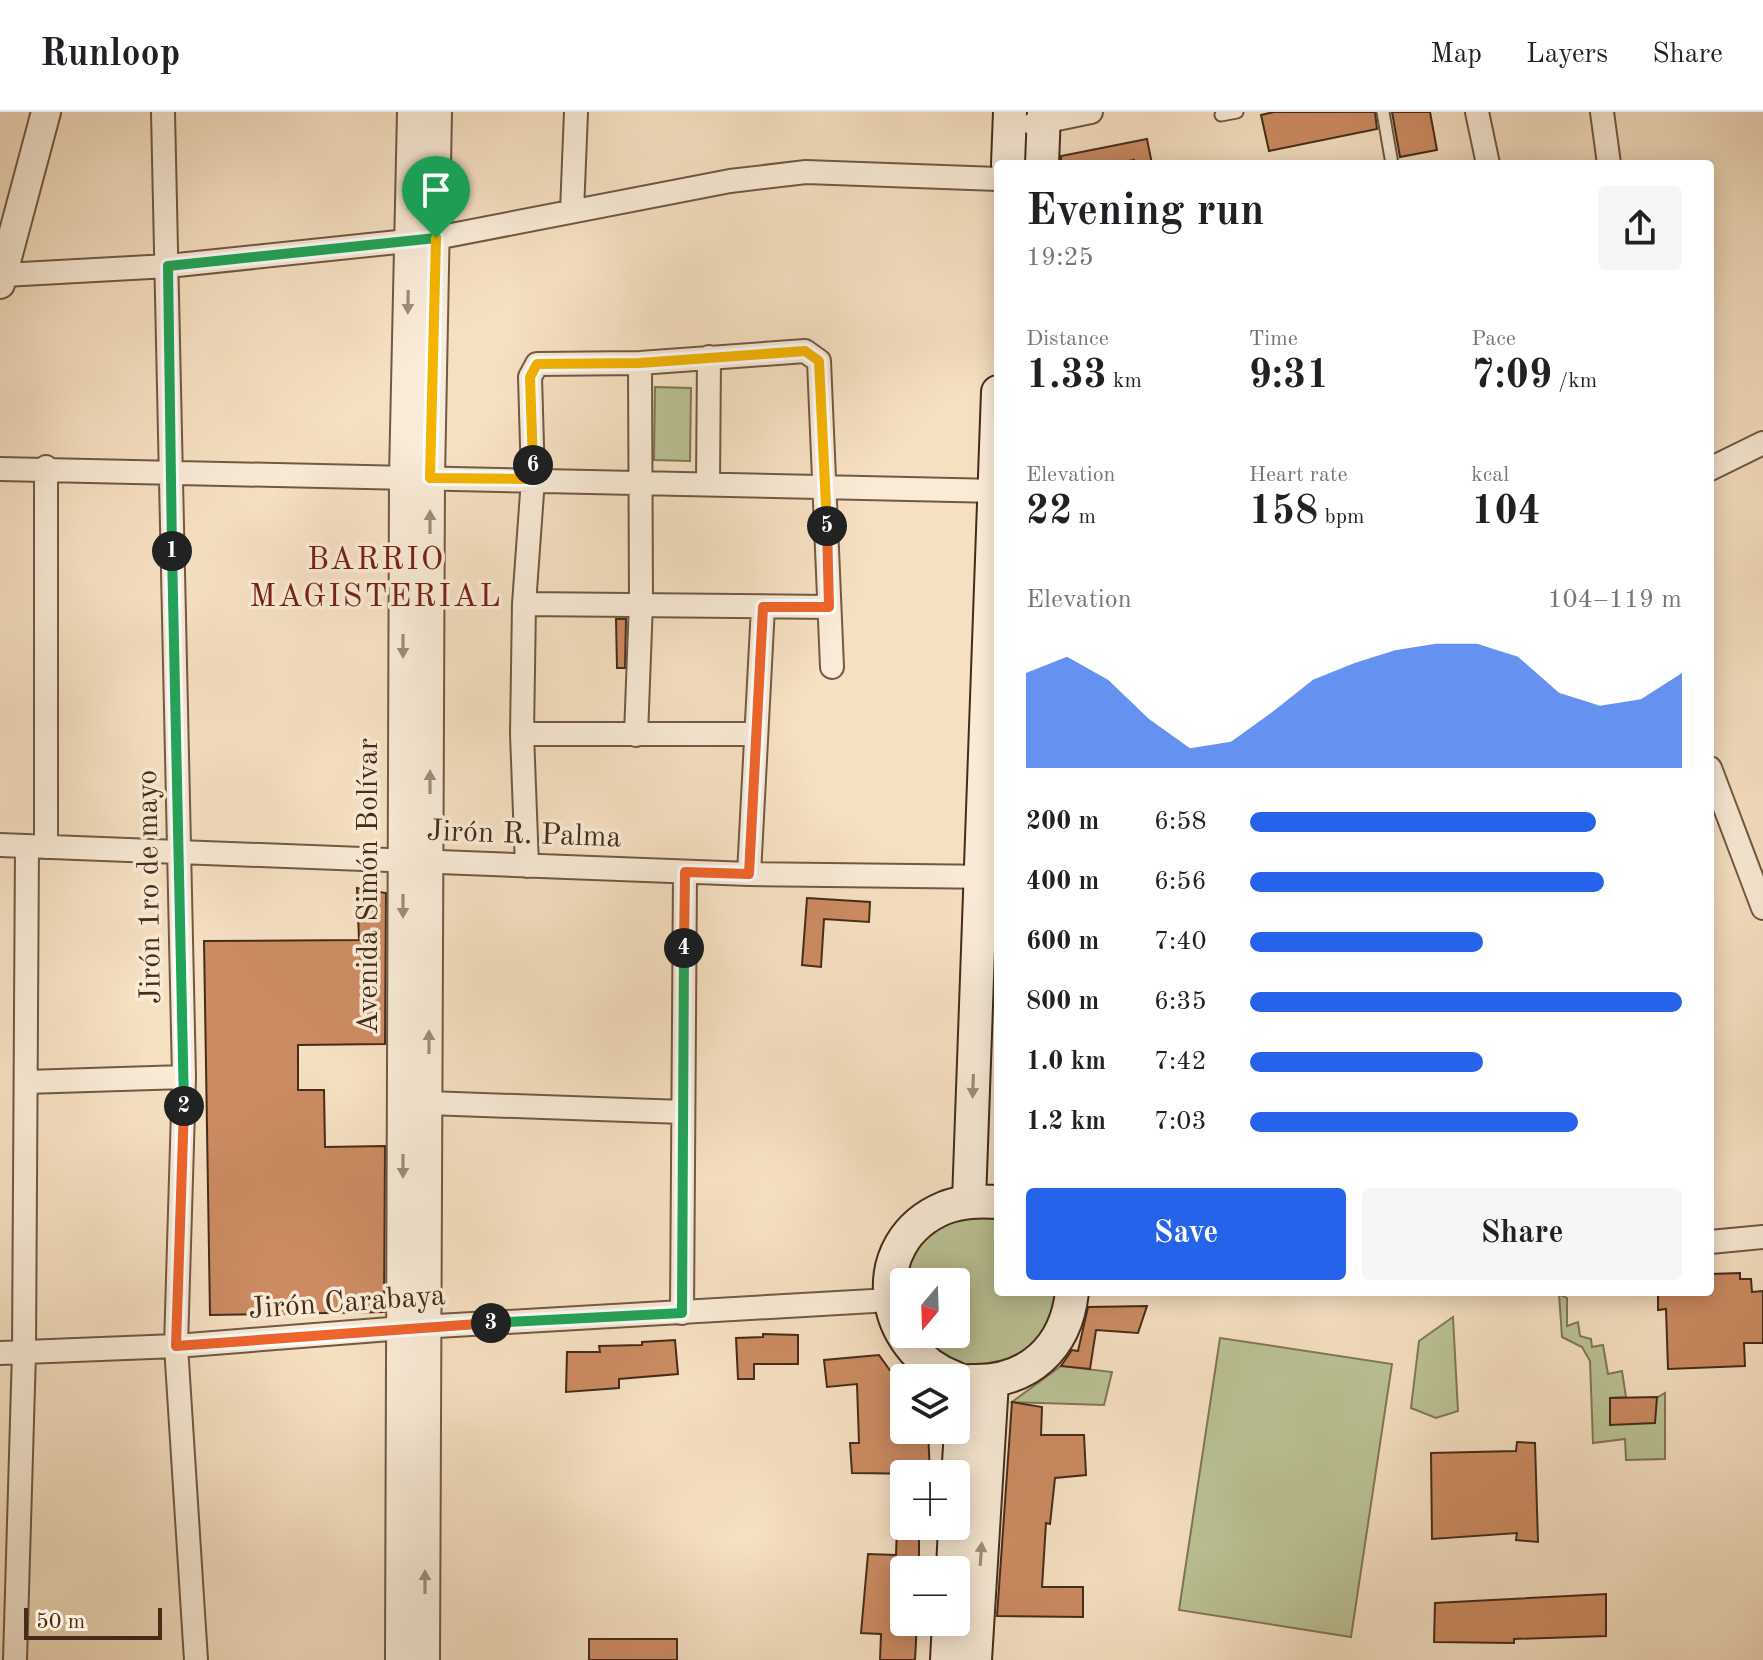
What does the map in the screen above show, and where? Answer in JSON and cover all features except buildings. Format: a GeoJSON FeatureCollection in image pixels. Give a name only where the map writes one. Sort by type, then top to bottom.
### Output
{"type":"FeatureCollection","features":[{"type":"Feature","properties":{"kind":"main road"},"geometry":{"type":"LineString","coordinates":[[1042,160],[1044,117]]}},
{"type":"Feature","properties":{"kind":"main road"},"geometry":{"type":"LineString","coordinates":[[1008,160],[1010,120]]}},
{"type":"Feature","properties":{"kind":"main road"},"geometry":{"type":"LineString","coordinates":[[893,1268],[901,1246],[919,1224],[942,1209],[983,1201],[994,602]]}},
{"type":"Feature","properties":{"kind":"main road"},"geometry":{"type":"LineString","coordinates":[[970,1380],[1018,1375],[1041,1360],[1059,1339],[1070,1314],[1072,1296]]}},
{"type":"Feature","properties":{"kind":"main road"},"geometry":{"type":"LineString","coordinates":[[910,1348],[927,1364]]}},
{"type":"Feature","properties":{"kind":"main road"},"geometry":{"type":"LineString","coordinates":[[969,1444],[975,1660]]}},
{"type":"Feature","properties":{"kind":"main road"},"geometry":{"type":"LineString","coordinates":[[947,1660],[948,1636]]}},
{"type":"Feature","properties":{"kind":"street"},"geometry":{"type":"LineString","coordinates":[[46,112],[2,279],[168,266],[422,239],[730,181],[806,172],[994,179]]}},
{"type":"Feature","properties":{"kind":"street","name":"Jirón 1ro de mayo"},"geometry":{"type":"LineString","coordinates":[[163,112],[184,1077],[176,1346],[196,1660]]}},
{"type":"Feature","properties":{"kind":"street","name":"Avenida Simón Bolívar"},"geometry":{"type":"LineString","coordinates":[[412,112],[422,239]]}},
{"type":"Feature","properties":{"kind":"street","name":"Avenida Simón Bolívar"},"geometry":{"type":"LineString","coordinates":[[425,1660],[415,1327],[417,478],[422,239],[437,112]]}},
{"type":"Feature","properties":{"kind":"street"},"geometry":{"type":"LineString","coordinates":[[572,211],[576,112]]}},
{"type":"Feature","properties":{"kind":"street"},"geometry":{"type":"LineString","coordinates":[[1010,120],[1091,112]]}},
{"type":"Feature","properties":{"kind":"street"},"geometry":{"type":"LineString","coordinates":[[1477,112],[1487,160]]}},
{"type":"Feature","properties":{"kind":"street"},"geometry":{"type":"LineString","coordinates":[[1602,112],[1608,160]]}},
{"type":"Feature","properties":{"kind":"street"},"geometry":{"type":"LineString","coordinates":[[527,866],[522,734],[524,604],[533,479],[532,369],[541,363],[640,363],[805,351],[814,354],[819,361],[832,667]]}},
{"type":"Feature","properties":{"kind":"street"},"geometry":{"type":"LineString","coordinates":[[708,483],[709,357]]}},
{"type":"Feature","properties":{"kind":"street"},"geometry":{"type":"LineString","coordinates":[[636,735],[641,602],[638,481],[640,363]]}},
{"type":"Feature","properties":{"kind":"street"},"geometry":{"type":"LineString","coordinates":[[1714,467],[1763,443]]}},
{"type":"Feature","properties":{"kind":"street"},"geometry":{"type":"LineString","coordinates":[[15,1660],[24,1352],[26,1082],[37,847],[46,467]]}},
{"type":"Feature","properties":{"kind":"street"},"geometry":{"type":"LineString","coordinates":[[0,469],[46,467],[994,491]]}},
{"type":"Feature","properties":{"kind":"street"},"geometry":{"type":"LineString","coordinates":[[524,604],[641,602],[829,607]]}},
{"type":"Feature","properties":{"kind":"street"},"geometry":{"type":"LineString","coordinates":[[749,874],[763,607]]}},
{"type":"Feature","properties":{"kind":"street"},"geometry":{"type":"LineString","coordinates":[[522,734],[756,734]]}},
{"type":"Feature","properties":{"kind":"street"},"geometry":{"type":"LineString","coordinates":[[1714,777],[1757,871],[1763,908]]}},
{"type":"Feature","properties":{"kind":"street","name":"Jirón R. Palma"},"geometry":{"type":"LineString","coordinates":[[0,845],[685,872],[989,878]]}},
{"type":"Feature","properties":{"kind":"street","name":"Avenida Simón Bolívar"},"geometry":{"type":"LineString","coordinates":[[400,1660],[428,1103],[417,861]]}},
{"type":"Feature","properties":{"kind":"street"},"geometry":{"type":"LineString","coordinates":[[682,1313],[685,872]]}},
{"type":"Feature","properties":{"kind":"street"},"geometry":{"type":"LineString","coordinates":[[26,1082],[184,1077]]}},
{"type":"Feature","properties":{"kind":"street"},"geometry":{"type":"LineString","coordinates":[[428,1103],[683,1112]]}},
{"type":"Feature","properties":{"kind":"street"},"geometry":{"type":"LineString","coordinates":[[1714,1242],[1763,1237]]}},
{"type":"Feature","properties":{"kind":"street","name":"Jirón Carabaya"},"geometry":{"type":"LineString","coordinates":[[0,1353],[176,1346],[415,1327],[890,1300]]}},
{"type":"Feature","properties":{"kind":"lane"},"geometry":{"type":"LineString","coordinates":[[1221,115],[1237,112]]}},
{"type":"Feature","properties":{"kind":"lane"},"geometry":{"type":"LineString","coordinates":[[1383,112],[1391,160]]}},
{"type":"Feature","properties":{"kind":"green space"},"geometry":{"type":"Polygon","coordinates":[[[655,387],[691,388],[690,461],[654,460],[655,387]]]}},
{"type":"Feature","properties":{"kind":"green space"},"geometry":{"type":"Polygon","coordinates":[[[994,1213],[994,1296],[1060,1296],[1056,1321],[1015,1365],[970,1369],[970,1364],[948,1364],[928,1348],[970,1348],[970,1268],[904,1268],[939,1221],[994,1213]]]}},
{"type":"Feature","properties":{"kind":"green space"},"geometry":{"type":"Polygon","coordinates":[[[1559,1296],[1567,1298],[1567,1326],[1578,1322],[1580,1336],[1591,1339],[1592,1347],[1603,1345],[1608,1374],[1622,1371],[1626,1397],[1610,1398],[1611,1425],[1665,1393],[1665,1459],[1626,1460],[1625,1439],[1593,1443],[1590,1361],[1582,1347],[1562,1337],[1559,1296]]]}},
{"type":"Feature","properties":{"kind":"green space"},"geometry":{"type":"Polygon","coordinates":[[[1453,1317],[1458,1411],[1436,1418],[1411,1408],[1419,1341],[1453,1317]]]}},
{"type":"Feature","properties":{"kind":"green space"},"geometry":{"type":"Polygon","coordinates":[[[1220,1338],[1392,1364],[1351,1637],[1179,1610],[1220,1338]]]}},
{"type":"Feature","properties":{"kind":"green space"},"geometry":{"type":"Polygon","coordinates":[[[1061,1366],[1112,1372],[1104,1405],[1012,1402],[1061,1366]]]}},
{"type":"Feature","properties":{"kind":"district","name":"BARRIO MAGISTERIAL"},"geometry":{"type":"Point","coordinates":[376,580]}},
{"type":"Feature","properties":{"kind":"route"},"geometry":{"type":"LineString","coordinates":[[436,238],[430,478],[533,479],[530,377],[537,364],[640,363],[805,351],[814,354],[819,361],[829,607],[763,607],[749,874],[685,872],[682,1313],[403,1328],[176,1346],[184,1077],[168,266],[436,238]]}}]}
